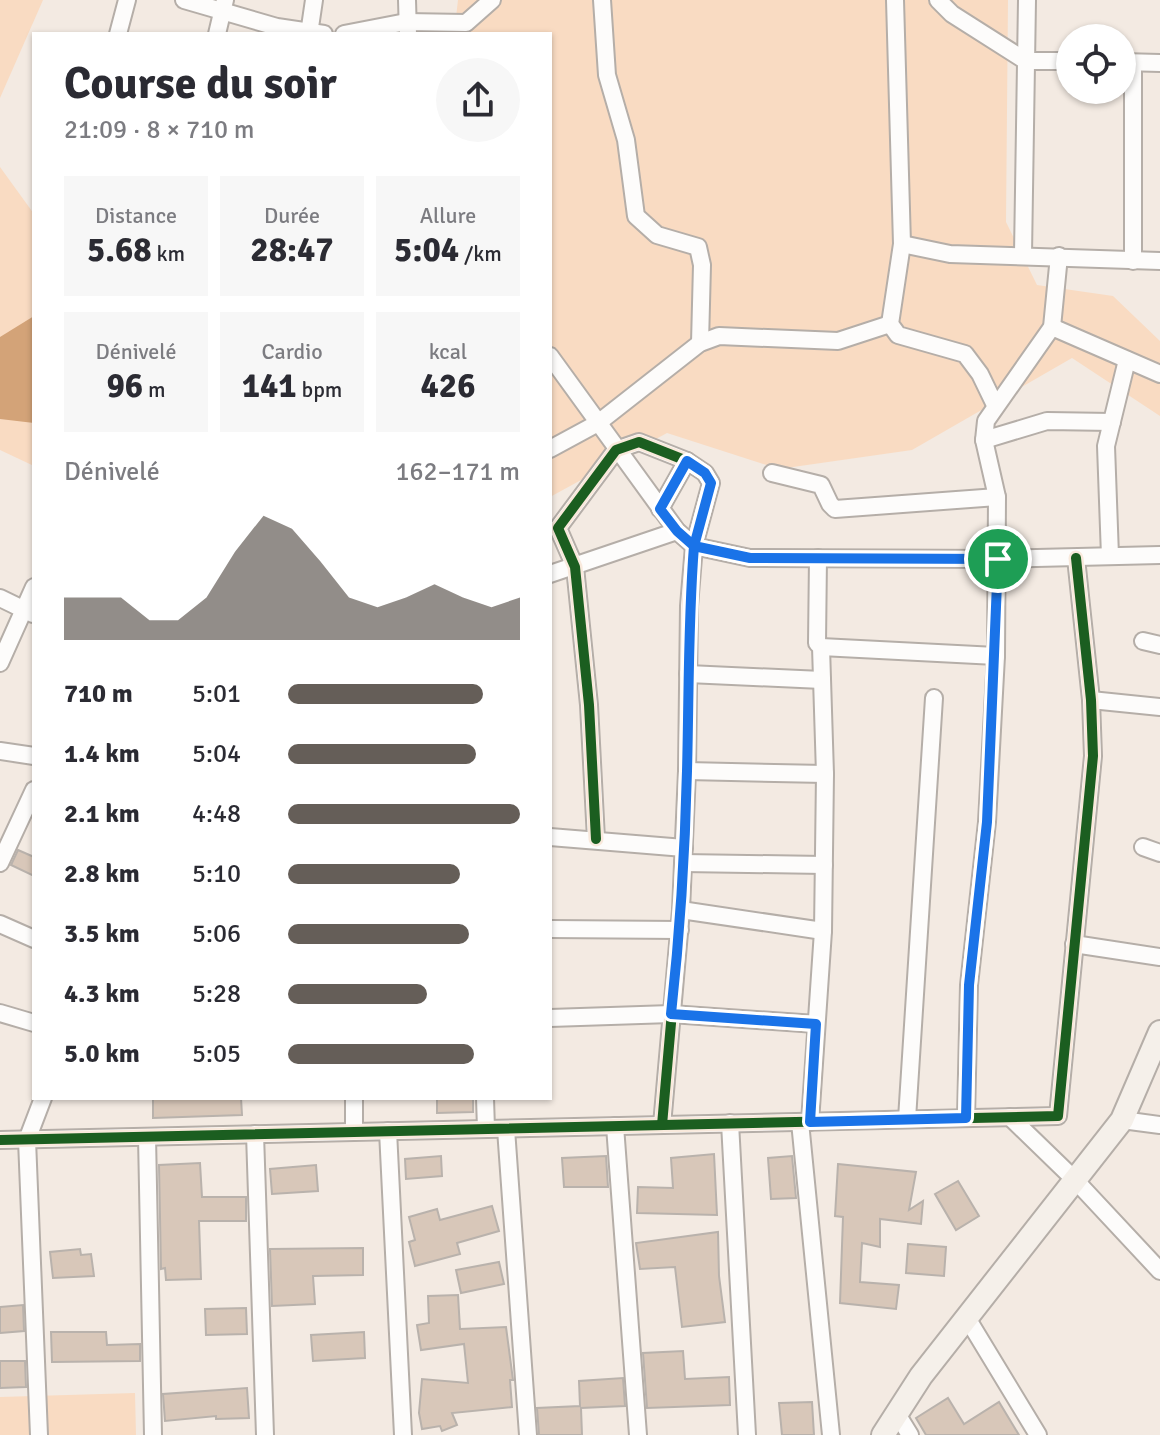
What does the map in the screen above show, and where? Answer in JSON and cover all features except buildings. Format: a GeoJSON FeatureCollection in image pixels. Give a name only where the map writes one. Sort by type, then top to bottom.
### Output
{"type":"FeatureCollection","features":[{"type":"Feature","properties":{"kind":"street"},"geometry":{"type":"LineString","coordinates":[[119,32],[127,0]]}},
{"type":"Feature","properties":{"kind":"street"},"geometry":{"type":"LineString","coordinates":[[184,0],[224,6],[277,27],[308,32]]}},
{"type":"Feature","properties":{"kind":"street"},"geometry":{"type":"LineString","coordinates":[[314,0],[314,32]]}},
{"type":"Feature","properties":{"kind":"street"},"geometry":{"type":"LineString","coordinates":[[407,0],[407,28]]}},
{"type":"Feature","properties":{"kind":"street"},"geometry":{"type":"LineString","coordinates":[[365,32],[407,28],[468,29],[492,0]]}},
{"type":"Feature","properties":{"kind":"street"},"geometry":{"type":"LineString","coordinates":[[602,0],[607,75],[626,140],[636,216],[657,235],[698,247],[702,265],[700,343]]}},
{"type":"Feature","properties":{"kind":"street"},"geometry":{"type":"LineString","coordinates":[[895,0],[902,244],[890,324],[898,335],[965,354],[980,374],[995,405]]}},
{"type":"Feature","properties":{"kind":"street"},"geometry":{"type":"LineString","coordinates":[[938,0],[952,14],[1026,61],[1056,61]]}},
{"type":"Feature","properties":{"kind":"street"},"geometry":{"type":"LineString","coordinates":[[1023,254],[1027,0]]}},
{"type":"Feature","properties":{"kind":"street"},"geometry":{"type":"LineString","coordinates":[[218,32],[224,6]]}},
{"type":"Feature","properties":{"kind":"street"},"geometry":{"type":"LineString","coordinates":[[1136,62],[1160,63]]}},
{"type":"Feature","properties":{"kind":"street"},"geometry":{"type":"LineString","coordinates":[[1129,104],[1133,261]]}},
{"type":"Feature","properties":{"kind":"street"},"geometry":{"type":"LineString","coordinates":[[902,244],[950,254],[1023,254],[1160,261]]}},
{"type":"Feature","properties":{"kind":"street"},"geometry":{"type":"LineString","coordinates":[[966,1118],[969,985],[987,822],[996,656],[997,497],[984,440],[986,421],[1052,327],[1059,256]]}},
{"type":"Feature","properties":{"kind":"street"},"geometry":{"type":"LineString","coordinates":[[552,448],[598,423],[700,343],[719,336],[838,341],[890,324]]}},
{"type":"Feature","properties":{"kind":"street"},"geometry":{"type":"LineString","coordinates":[[1052,327],[1160,374]]}},
{"type":"Feature","properties":{"kind":"street"},"geometry":{"type":"LineString","coordinates":[[552,359],[660,509],[694,546],[750,558],[998,559],[1160,555]]}},
{"type":"Feature","properties":{"kind":"street"},"geometry":{"type":"LineString","coordinates":[[1110,556],[1106,446],[1127,360]]}},
{"type":"Feature","properties":{"kind":"street"},"geometry":{"type":"LineString","coordinates":[[984,440],[1047,421],[1112,422]]}},
{"type":"Feature","properties":{"kind":"street"},"geometry":{"type":"LineString","coordinates":[[596,839],[589,705],[575,567],[558,528],[616,450],[639,442],[687,461],[705,473],[711,483],[694,546],[680,930],[662,1125]]}},
{"type":"Feature","properties":{"kind":"street"},"geometry":{"type":"LineString","coordinates":[[660,509],[687,461]]}},
{"type":"Feature","properties":{"kind":"street"},"geometry":{"type":"LineString","coordinates":[[772,473],[821,485],[835,509],[997,497]]}},
{"type":"Feature","properties":{"kind":"street"},"geometry":{"type":"LineString","coordinates":[[552,573],[677,531]]}},
{"type":"Feature","properties":{"kind":"street"},"geometry":{"type":"LineString","coordinates":[[818,558],[817,643],[821,647],[825,774],[823,931],[805,1122],[831,1435]]}},
{"type":"Feature","properties":{"kind":"street"},"geometry":{"type":"LineString","coordinates":[[0,1140],[1058,1116],[1093,756],[1091,700],[1076,558]]}},
{"type":"Feature","properties":{"kind":"street"},"geometry":{"type":"LineString","coordinates":[[0,598],[29,612],[0,663]]}},
{"type":"Feature","properties":{"kind":"street"},"geometry":{"type":"LineString","coordinates":[[1143,641],[1160,645]]}},
{"type":"Feature","properties":{"kind":"street"},"geometry":{"type":"LineString","coordinates":[[821,647],[996,656]]}},
{"type":"Feature","properties":{"kind":"street"},"geometry":{"type":"LineString","coordinates":[[688,674],[822,680]]}},
{"type":"Feature","properties":{"kind":"street"},"geometry":{"type":"LineString","coordinates":[[907,1119],[934,698]]}},
{"type":"Feature","properties":{"kind":"street"},"geometry":{"type":"LineString","coordinates":[[1091,700],[1160,707]]}},
{"type":"Feature","properties":{"kind":"street"},"geometry":{"type":"LineString","coordinates":[[0,751],[32,756]]}},
{"type":"Feature","properties":{"kind":"street"},"geometry":{"type":"LineString","coordinates":[[687,771],[825,774]]}},
{"type":"Feature","properties":{"kind":"street"},"geometry":{"type":"LineString","coordinates":[[0,863],[32,794]]}},
{"type":"Feature","properties":{"kind":"street"},"geometry":{"type":"LineString","coordinates":[[552,837],[596,839],[684,856],[824,865]]}},
{"type":"Feature","properties":{"kind":"street"},"geometry":{"type":"LineString","coordinates":[[1143,847],[1160,853]]}},
{"type":"Feature","properties":{"kind":"street"},"geometry":{"type":"LineString","coordinates":[[681,910],[823,931]]}},
{"type":"Feature","properties":{"kind":"street"},"geometry":{"type":"LineString","coordinates":[[0,924],[32,938]]}},
{"type":"Feature","properties":{"kind":"street"},"geometry":{"type":"LineString","coordinates":[[552,929],[680,930]]}},
{"type":"Feature","properties":{"kind":"street"},"geometry":{"type":"LineString","coordinates":[[1074,944],[1160,957]]}},
{"type":"Feature","properties":{"kind":"street"},"geometry":{"type":"LineString","coordinates":[[0,1013],[32,1022]]}},
{"type":"Feature","properties":{"kind":"street"},"geometry":{"type":"LineString","coordinates":[[552,1018],[671,1014],[816,1024]]}},
{"type":"Feature","properties":{"kind":"street"},"geometry":{"type":"LineString","coordinates":[[883,1435],[921,1376],[1122,1120],[1159,1036]]}},
{"type":"Feature","properties":{"kind":"street"},"geometry":{"type":"LineString","coordinates":[[39,1435],[27,1140],[42,1100]]}},
{"type":"Feature","properties":{"kind":"street"},"geometry":{"type":"LineString","coordinates":[[354,1100],[354,1132]]}},
{"type":"Feature","properties":{"kind":"street"},"geometry":{"type":"LineString","coordinates":[[485,1100],[486,1129]]}},
{"type":"Feature","properties":{"kind":"street"},"geometry":{"type":"LineString","coordinates":[[1010,1117],[1076,1181],[1160,1271]]}},
{"type":"Feature","properties":{"kind":"street"},"geometry":{"type":"LineString","coordinates":[[1122,1120],[1160,1125]]}},
{"type":"Feature","properties":{"kind":"street"},"geometry":{"type":"LineString","coordinates":[[730,1123],[747,1435]]}},
{"type":"Feature","properties":{"kind":"street"},"geometry":{"type":"LineString","coordinates":[[615,1126],[638,1435]]}},
{"type":"Feature","properties":{"kind":"street"},"geometry":{"type":"LineString","coordinates":[[506,1129],[528,1435]]}},
{"type":"Feature","properties":{"kind":"street"},"geometry":{"type":"LineString","coordinates":[[388,1131],[403,1435]]}},
{"type":"Feature","properties":{"kind":"street"},"geometry":{"type":"LineString","coordinates":[[255,1134],[265,1435]]}},
{"type":"Feature","properties":{"kind":"street"},"geometry":{"type":"LineString","coordinates":[[147,1137],[153,1435]]}},
{"type":"Feature","properties":{"kind":"street"},"geometry":{"type":"LineString","coordinates":[[967,1318],[1038,1435]]}},
{"type":"Feature","properties":{"kind":"street"},"geometry":{"type":"LineString","coordinates":[[897,1414],[910,1435]]}},
{"type":"Feature","properties":{"kind":"shaded area"},"geometry":{"type":"Polygon","coordinates":[[[0,0],[43,0],[0,98],[0,0]]]}},
{"type":"Feature","properties":{"kind":"shaded area"},"geometry":{"type":"Polygon","coordinates":[[[458,0],[1008,0],[1006,222],[1037,285],[1113,296],[1160,341],[1160,416],[1072,358],[912,450],[779,469],[667,433],[552,496],[552,32],[454,32],[458,0]]]}},
{"type":"Feature","properties":{"kind":"shaded area"},"geometry":{"type":"Polygon","coordinates":[[[0,167],[32,211],[32,465],[0,450],[0,167]]]}},
{"type":"Feature","properties":{"kind":"shaded area"},"geometry":{"type":"Polygon","coordinates":[[[32,317],[32,423],[0,419],[0,337],[32,317]]]}},
{"type":"Feature","properties":{"kind":"shaded area"},"geometry":{"type":"Polygon","coordinates":[[[135,1393],[136,1435],[0,1435],[0,1397],[135,1393]]]}},
{"type":"Feature","properties":{"kind":"cycle path"},"geometry":{"type":"LineString","coordinates":[[596,839],[589,705],[575,567],[558,528],[616,450],[639,442],[687,461],[705,473],[711,483],[694,546],[689,606],[681,910],[662,1125]]}},
{"type":"Feature","properties":{"kind":"cycle path"},"geometry":{"type":"LineString","coordinates":[[0,1140],[1058,1116],[1093,756],[1091,700],[1076,558]]}},
{"type":"Feature","properties":{"kind":"route"},"geometry":{"type":"LineString","coordinates":[[998,559],[750,558],[694,546],[711,483],[705,473],[687,461],[660,509],[694,546],[689,606],[681,910],[671,1014],[816,1024],[810,1122],[966,1118],[969,985],[987,822],[998,559]]}}]}
